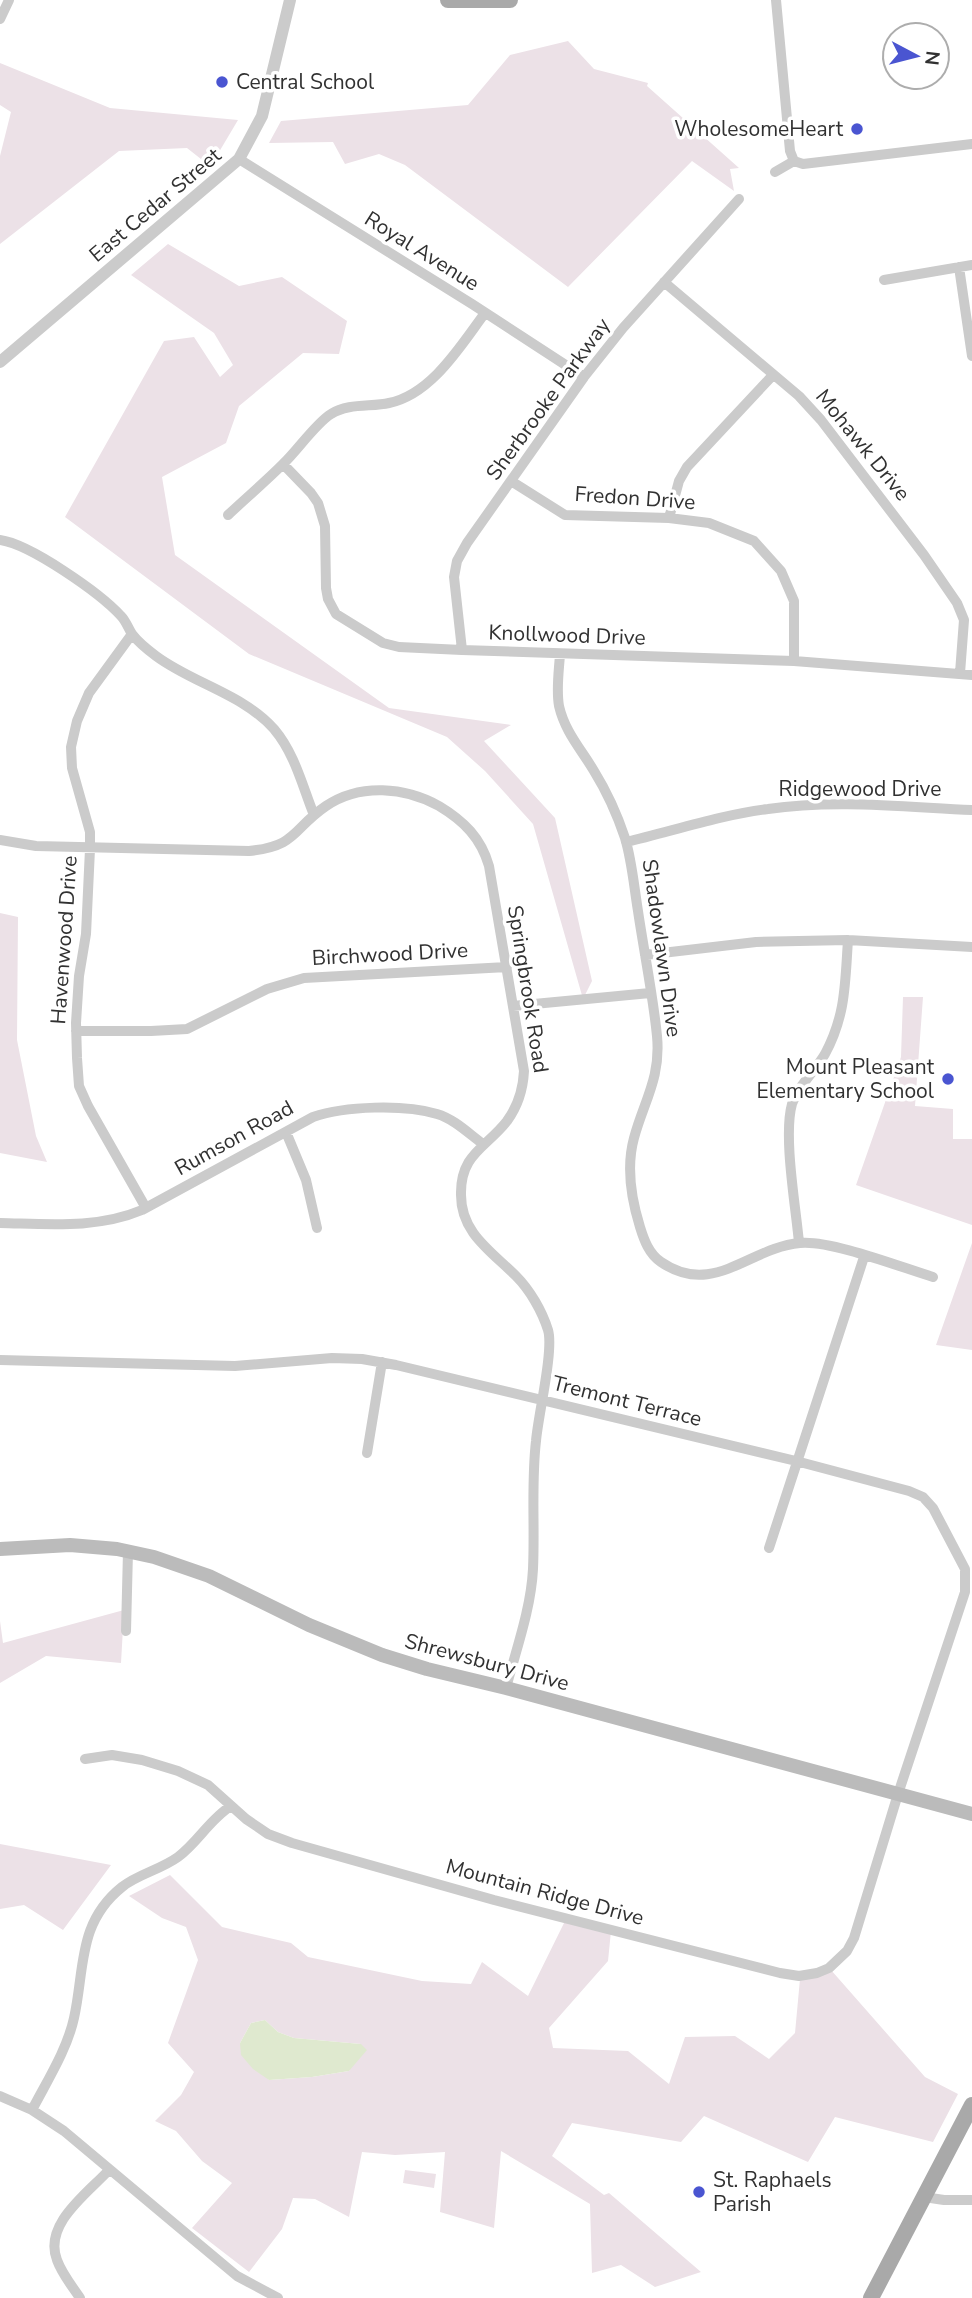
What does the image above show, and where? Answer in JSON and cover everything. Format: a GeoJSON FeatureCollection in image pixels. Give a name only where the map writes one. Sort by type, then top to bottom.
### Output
{"type":"FeatureCollection","features":[{"type":"Feature","properties":{"kind":"main road"},"geometry":{"type":"LineString","coordinates":[[449,0],[510,0]]}},
{"type":"Feature","properties":{"kind":"main road","name":"Shrewsbury Drive"},"geometry":{"type":"LineString","coordinates":[[0,1549],[71,1545],[128,1551],[174,1563],[209,1576],[309,1625],[382,1655],[428,1670],[506,1688],[972,1814]]}},
{"type":"Feature","properties":{"kind":"main road"},"geometry":{"type":"LineString","coordinates":[[871,2298],[972,2105]]}},
{"type":"Feature","properties":{"kind":"street"},"geometry":{"type":"LineString","coordinates":[[0,19],[9,0]]}},
{"type":"Feature","properties":{"kind":"street","name":"East Cedar Street"},"geometry":{"type":"LineString","coordinates":[[0,362],[239,159],[262,116],[290,0]]}},
{"type":"Feature","properties":{"kind":"street"},"geometry":{"type":"LineString","coordinates":[[776,0],[790,152],[794,161],[803,164],[972,144]]}},
{"type":"Feature","properties":{"kind":"street","name":"Royal Avenue"},"geometry":{"type":"LineString","coordinates":[[239,159],[584,377]]}},
{"type":"Feature","properties":{"kind":"street"},"geometry":{"type":"LineString","coordinates":[[775,172],[794,161]]}},
{"type":"Feature","properties":{"kind":"street","name":"Sherbrooke Parkway"},"geometry":{"type":"LineString","coordinates":[[462,650],[454,577],[457,561],[467,543],[584,377],[623,328],[739,200]]}},
{"type":"Feature","properties":{"kind":"street"},"geometry":{"type":"LineString","coordinates":[[884,280],[972,265]]}},
{"type":"Feature","properties":{"kind":"street"},"geometry":{"type":"LineString","coordinates":[[959,267],[972,356]]}},
{"type":"Feature","properties":{"kind":"street","name":"Mohawk Drive"},"geometry":{"type":"LineString","coordinates":[[664,282],[774,374],[821,420],[925,555],[957,603],[964,620],[966,674]]}},
{"type":"Feature","properties":{"kind":"street"},"geometry":{"type":"LineString","coordinates":[[228,515],[283,464],[330,414],[345,408],[391,403],[408,397],[429,381],[444,368],[485,313]]}},
{"type":"Feature","properties":{"kind":"street"},"geometry":{"type":"LineString","coordinates":[[669,518],[679,481],[687,467],[774,374]]}},
{"type":"Feature","properties":{"kind":"street","name":"Knollwood Drive"},"geometry":{"type":"LineString","coordinates":[[283,464],[318,503],[325,526],[326,588],[336,614],[383,643],[462,650],[794,661],[966,674]]}},
{"type":"Feature","properties":{"kind":"street","name":"Fredon Drive"},"geometry":{"type":"LineString","coordinates":[[511,481],[565,514],[669,518],[709,523],[738,532],[754,541],[781,571],[794,601],[794,661]]}},
{"type":"Feature","properties":{"kind":"street"},"geometry":{"type":"LineString","coordinates":[[0,540],[11,541],[31,550],[104,600],[123,618],[132,634],[154,654],[180,672],[244,705],[271,726],[294,758],[314,815]]}},
{"type":"Feature","properties":{"kind":"street","name":"Havenwood Drive"},"geometry":{"type":"LineString","coordinates":[[132,634],[89,693],[77,721],[71,747],[72,768],[90,832],[89,902],[79,976],[76,1031],[79,1086],[146,1208]]}},
{"type":"Feature","properties":{"kind":"street","name":"Shadowlawn Drive"},"geometry":{"type":"LineString","coordinates":[[560,654],[559,704],[564,722],[607,793],[626,842],[657,1038],[654,1083],[634,1137],[629,1174],[635,1211],[644,1241],[653,1256],[662,1263],[695,1275],[714,1275],[776,1248],[799,1243],[822,1244],[933,1277]]}},
{"type":"Feature","properties":{"kind":"street","name":"Springbrook Road"},"geometry":{"type":"LineString","coordinates":[[0,840],[36,846],[249,851],[266,849],[286,842],[314,815],[345,796],[389,790],[409,793],[429,801],[454,815],[478,839],[485,852],[524,1063],[522,1088],[517,1105],[508,1120],[473,1155],[464,1175],[461,1196],[463,1211],[475,1237],[518,1278],[542,1314],[551,1342],[541,1400],[532,1488],[533,1570],[506,1688]]}},
{"type":"Feature","properties":{"kind":"street","name":"Ridgewood Drive"},"geometry":{"type":"LineString","coordinates":[[626,842],[769,808],[817,805],[972,810]]}},
{"type":"Feature","properties":{"kind":"street"},"geometry":{"type":"LineString","coordinates":[[799,1243],[789,1137],[793,1103],[836,1034],[842,1016],[848,940]]}},
{"type":"Feature","properties":{"kind":"street"},"geometry":{"type":"LineString","coordinates":[[645,955],[756,942],[848,940],[972,947]]}},
{"type":"Feature","properties":{"kind":"street","name":"Birchwood Drive"},"geometry":{"type":"LineString","coordinates":[[76,1031],[187,1029],[267,989],[304,978],[507,967]]}},
{"type":"Feature","properties":{"kind":"street"},"geometry":{"type":"LineString","coordinates":[[513,1006],[650,993]]}},
{"type":"Feature","properties":{"kind":"street","name":"Rumson Road"},"geometry":{"type":"LineString","coordinates":[[0,1223],[95,1224],[124,1217],[146,1208],[323,1113],[339,1110],[393,1108],[438,1114],[453,1121],[483,1143]]}},
{"type":"Feature","properties":{"kind":"street"},"geometry":{"type":"LineString","coordinates":[[286,1132],[306,1180],[317,1228]]}},
{"type":"Feature","properties":{"kind":"street"},"geometry":{"type":"LineString","coordinates":[[769,1548],[864,1257]]}},
{"type":"Feature","properties":{"kind":"street","name":"Tremont Terrace"},"geometry":{"type":"LineString","coordinates":[[0,1360],[234,1366],[331,1358],[362,1359],[796,1461],[923,1497],[933,1508],[965,1569],[965,1592],[898,1794]]}},
{"type":"Feature","properties":{"kind":"street"},"geometry":{"type":"LineString","coordinates":[[367,1453],[382,1362]]}},
{"type":"Feature","properties":{"kind":"street"},"geometry":{"type":"LineString","coordinates":[[127,1631],[128,1551]]}},
{"type":"Feature","properties":{"kind":"street","name":"Mountain Ridge Drive"},"geometry":{"type":"LineString","coordinates":[[85,1759],[112,1755],[142,1760],[178,1771],[208,1785],[246,1819],[268,1834],[292,1843],[494,1900],[799,1976],[829,1968],[847,1951],[854,1938],[898,1794]]}},
{"type":"Feature","properties":{"kind":"street"},"geometry":{"type":"LineString","coordinates":[[32,2110],[66,2044],[74,2018],[87,1935],[100,1911],[120,1888],[177,1858],[193,1845],[220,1812],[231,1806]]}},
{"type":"Feature","properties":{"kind":"street"},"geometry":{"type":"LineString","coordinates":[[0,2096],[32,2110],[64,2131],[237,2276],[278,2298]]}},
{"type":"Feature","properties":{"kind":"street"},"geometry":{"type":"LineString","coordinates":[[80,2298],[56,2259],[54,2246],[57,2231],[64,2218],[109,2170]]}},
{"type":"Feature","properties":{"kind":"street"},"geometry":{"type":"LineString","coordinates":[[924,2197],[972,2200]]}},
{"type":"Feature","properties":{"kind":"shaded area"},"geometry":{"type":"Polygon","coordinates":[[[568,41],[594,69],[648,83],[647,86],[739,168],[730,169],[734,191],[692,161],[568,287],[405,165],[379,154],[345,164],[333,142],[269,143],[281,121],[468,105],[510,55],[568,41]]]}},
{"type":"Feature","properties":{"kind":"shaded area"},"geometry":{"type":"Polygon","coordinates":[[[0,63],[110,108],[238,120],[219,152],[206,163],[187,148],[119,151],[0,244],[0,156],[11,112],[0,105],[0,63]]]}},
{"type":"Feature","properties":{"kind":"shaded area"},"geometry":{"type":"Polygon","coordinates":[[[168,244],[239,286],[282,277],[347,321],[339,354],[303,353],[239,406],[226,443],[162,477],[175,555],[389,708],[511,725],[484,741],[555,818],[592,981],[583,999],[533,824],[485,771],[447,737],[249,654],[65,517],[164,341],[194,337],[220,377],[233,365],[214,333],[131,275],[168,244]]]}},
{"type":"Feature","properties":{"kind":"shaded area"},"geometry":{"type":"Polygon","coordinates":[[[0,913],[18,917],[17,1040],[36,1136],[47,1162],[0,1153],[0,913]]]}},
{"type":"Feature","properties":{"kind":"shaded area"},"geometry":{"type":"Polygon","coordinates":[[[903,997],[923,997],[915,1106],[953,1109],[953,1139],[972,1139],[972,1225],[856,1185],[901,1057],[903,997]]]}},
{"type":"Feature","properties":{"kind":"shaded area"},"geometry":{"type":"Polygon","coordinates":[[[972,1243],[972,1350],[936,1345],[972,1243]]]}},
{"type":"Feature","properties":{"kind":"shaded area"},"geometry":{"type":"Polygon","coordinates":[[[124,1610],[121,1663],[46,1656],[0,1683],[0,1621],[3,1643],[124,1610]]]}},
{"type":"Feature","properties":{"kind":"shaded area"},"geometry":{"type":"Polygon","coordinates":[[[0,1844],[111,1865],[63,1930],[24,1905],[0,1909],[0,1844]]]}},
{"type":"Feature","properties":{"kind":"shaded area"},"geometry":{"type":"Polygon","coordinates":[[[170,1875],[222,1927],[291,1943],[308,1957],[422,1981],[471,1984],[482,1962],[528,1996],[566,1919],[611,1931],[608,1961],[549,2028],[553,2048],[628,2051],[669,2084],[685,2037],[735,2036],[769,2059],[795,2033],[800,1979],[831,1970],[925,2077],[958,2094],[933,2142],[835,2117],[808,2162],[704,2116],[681,2142],[572,2123],[552,2156],[604,2195],[609,2193],[701,2272],[655,2287],[621,2265],[592,2273],[590,2204],[501,2151],[494,2228],[440,2212],[445,2152],[395,2155],[362,2152],[349,2217],[315,2199],[293,2198],[282,2229],[249,2272],[192,2228],[232,2183],[202,2161],[176,2131],[155,2121],[181,2095],[194,2072],[168,2043],[198,1960],[186,1927],[162,1918],[129,1896],[170,1875]],[[265,2020],[251,2023],[240,2043],[269,2080],[349,2071],[361,2044],[294,2038],[278,2032],[265,2020]]]}},
{"type":"Feature","properties":{"kind":"shaded area"},"geometry":{"type":"Polygon","coordinates":[[[265,2020],[278,2032],[294,2038],[361,2044],[367,2050],[349,2071],[269,2080],[253,2069],[241,2055],[240,2043],[251,2023],[265,2020]]]}},
{"type":"Feature","properties":{"kind":"shaded area"},"geometry":{"type":"Polygon","coordinates":[[[405,2170],[436,2174],[434,2188],[403,2183],[405,2170]]]}},
{"type":"Feature","properties":{"kind":"place","name":"Central School"},"geometry":{"type":"Point","coordinates":[222,82]}},
{"type":"Feature","properties":{"kind":"place","name":"WholesomeHeart"},"geometry":{"type":"Point","coordinates":[857,129]}},
{"type":"Feature","properties":{"kind":"place","name":"Mount Pleasant Elementary School"},"geometry":{"type":"Point","coordinates":[948,1079]}},
{"type":"Feature","properties":{"kind":"place","name":"St. Raphaels Parish"},"geometry":{"type":"Point","coordinates":[699,2192]}}]}
